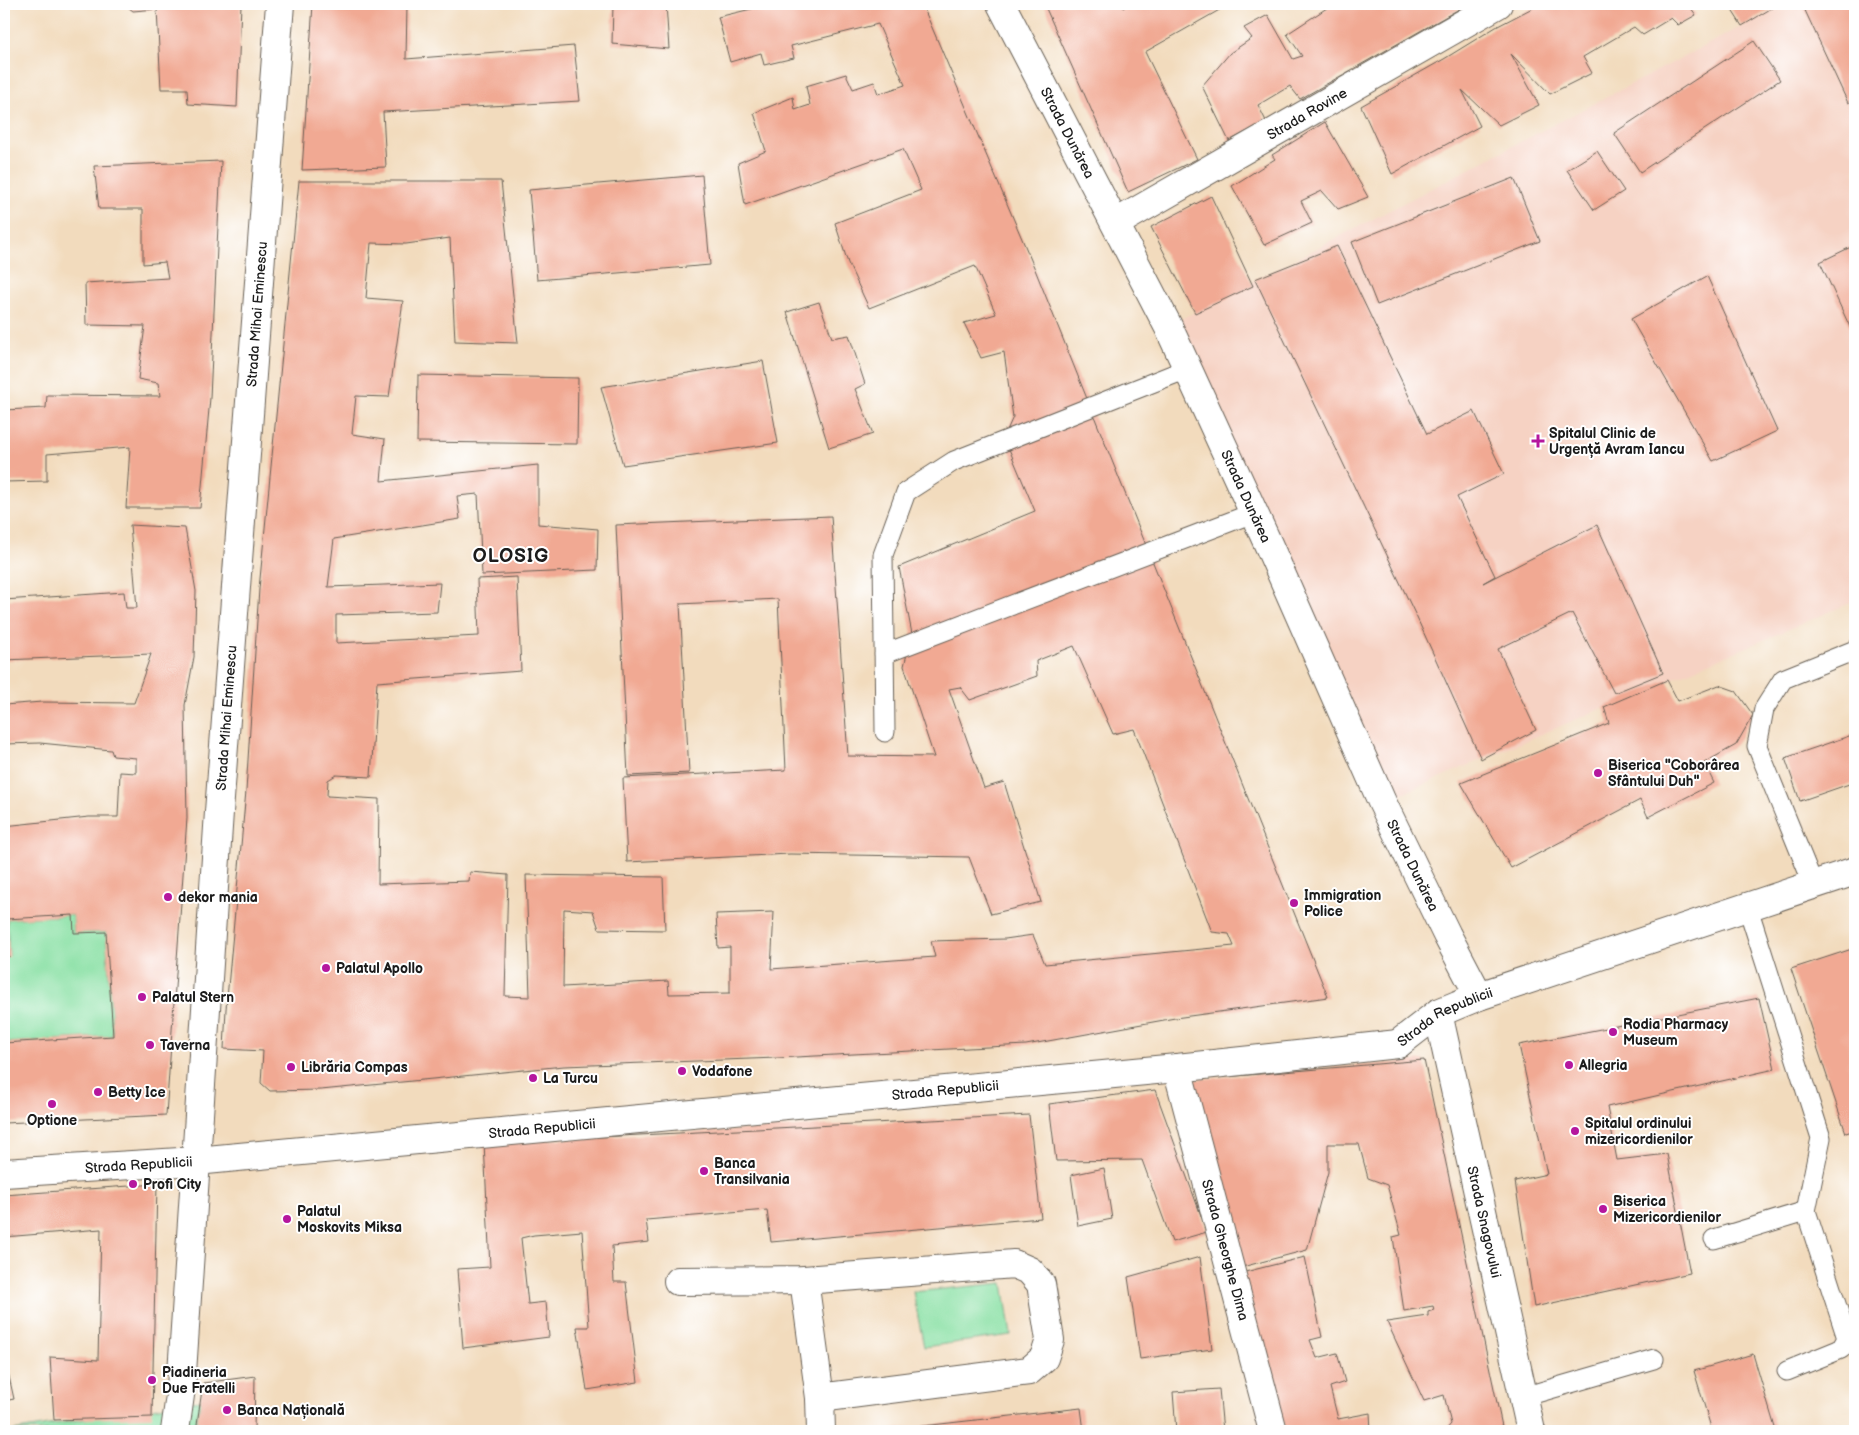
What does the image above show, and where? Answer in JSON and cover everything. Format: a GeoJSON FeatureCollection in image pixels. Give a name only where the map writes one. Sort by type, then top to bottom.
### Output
{"type":"FeatureCollection","features":[{"type":"Feature","properties":{"kind":"street","name":"Strada Mihai Eminescu"},"geometry":{"type":"LineString","coordinates":[[175,1431],[181,1388],[219,812],[280,4]]}},
{"type":"Feature","properties":{"kind":"street","name":"Strada Dunărea"},"geometry":{"type":"LineString","coordinates":[[1001,4],[1168,326],[1382,802],[1479,996]]}},
{"type":"Feature","properties":{"kind":"street","name":"Strada Rovine"},"geometry":{"type":"LineString","coordinates":[[1116,224],[1498,4]]}},
{"type":"Feature","properties":{"kind":"street","name":"Strada Republicii"},"geometry":{"type":"LineString","coordinates":[[4,1173],[196,1160],[1177,1068],[1398,1044],[1438,1013],[1479,996],[1855,872]]}},
{"type":"Feature","properties":{"kind":"street","name":"Strada Snagovului"},"geometry":{"type":"LineString","coordinates":[[1438,1013],[1531,1431]]}},
{"type":"Feature","properties":{"kind":"street","name":"Strada Gheorghe Dima"},"geometry":{"type":"LineString","coordinates":[[1177,1068],[1273,1431]]}},
{"type":"Feature","properties":{"kind":"street"},"geometry":{"type":"LineString","coordinates":[[678,1281],[804,1280],[1014,1264],[1030,1271],[1041,1284],[1050,1340],[1044,1358],[1029,1371],[820,1398]]}},
{"type":"Feature","properties":{"kind":"street"},"geometry":{"type":"LineString","coordinates":[[804,1280],[820,1398],[821,1431]]}},
{"type":"Feature","properties":{"kind":"lane"},"geometry":{"type":"LineString","coordinates":[[885,732],[883,555],[906,492],[954,461],[1187,369]]}},
{"type":"Feature","properties":{"kind":"lane"},"geometry":{"type":"LineString","coordinates":[[884,654],[1253,512]]}},
{"type":"Feature","properties":{"kind":"lane"},"geometry":{"type":"LineString","coordinates":[[1814,886],[1757,746],[1764,709],[1783,679],[1855,650]]}},
{"type":"Feature","properties":{"kind":"lane"},"geometry":{"type":"LineString","coordinates":[[1748,908],[1821,1138],[1806,1211],[1847,1338],[1841,1349],[1787,1371]]}},
{"type":"Feature","properties":{"kind":"lane"},"geometry":{"type":"LineString","coordinates":[[1714,1239],[1806,1211]]}},
{"type":"Feature","properties":{"kind":"lane"},"geometry":{"type":"LineString","coordinates":[[1523,1397],[1654,1359]]}},
{"type":"Feature","properties":{"kind":"shaded area","name":"Spitalul Clinic de Urgență Avram Iancu"},"geometry":{"type":"Polygon","coordinates":[[[1785,4],[1855,4],[1855,245],[1820,262],[1855,338],[1855,601],[1382,802],[1168,326],[1785,4]]]}},
{"type":"Feature","properties":{"kind":"green space"},"geometry":{"type":"Polygon","coordinates":[[[73,915],[74,933],[106,932],[113,1036],[4,1043],[4,957],[9,956],[7,919],[73,915]]]}},
{"type":"Feature","properties":{"kind":"green space"},"geometry":{"type":"Polygon","coordinates":[[[1003,1283],[1011,1335],[924,1347],[913,1292],[1003,1283]]]}},
{"type":"Feature","properties":{"kind":"green space"},"geometry":{"type":"Polygon","coordinates":[[[201,1400],[194,1431],[12,1431],[201,1400]]]}},
{"type":"Feature","properties":{"kind":"building"},"geometry":{"type":"Polygon","coordinates":[[[124,4],[241,4],[237,107],[188,104],[187,89],[161,89],[157,9],[133,11],[124,4]]]}},
{"type":"Feature","properties":{"kind":"building"},"geometry":{"type":"Polygon","coordinates":[[[313,4],[407,4],[406,59],[574,46],[580,101],[383,112],[386,167],[302,170],[313,4]]]}},
{"type":"Feature","properties":{"kind":"building"},"geometry":{"type":"Polygon","coordinates":[[[613,4],[666,4],[669,49],[612,44],[613,4]]]}},
{"type":"Feature","properties":{"kind":"building"},"geometry":{"type":"Polygon","coordinates":[[[772,4],[922,4],[1034,267],[1328,997],[1175,1018],[1026,1045],[777,1058],[564,1066],[321,1090],[270,1091],[261,1083],[263,1051],[224,1049],[246,791],[259,589],[299,181],[501,181],[518,343],[455,341],[450,238],[406,244],[371,243],[366,298],[403,301],[389,397],[356,396],[352,434],[385,439],[381,481],[538,465],[538,524],[598,529],[597,570],[482,575],[478,494],[457,496],[460,519],[334,539],[328,587],[440,583],[437,612],[336,615],[336,643],[479,636],[477,579],[517,577],[521,671],[377,682],[371,777],[336,775],[328,780],[327,796],[379,799],[378,884],[469,881],[470,872],[508,875],[505,996],[530,997],[526,875],[663,877],[665,930],[599,929],[593,911],[564,909],[563,987],[668,981],[669,994],[730,993],[730,947],[718,948],[716,914],[774,912],[771,969],[935,957],[931,941],[1005,939],[1033,935],[1045,964],[1234,946],[1229,934],[1212,932],[1134,729],[1113,734],[1074,646],[1036,661],[1037,676],[970,700],[960,687],[949,689],[984,788],[1004,782],[1041,902],[991,914],[969,857],[790,854],[627,862],[623,778],[786,770],[778,599],[680,604],[689,773],[628,776],[616,525],[831,516],[848,756],[934,757],[904,666],[912,634],[899,567],[1035,511],[1004,437],[1013,417],[1004,352],[981,358],[964,323],[996,314],[975,266],[869,308],[848,263],[835,223],[921,190],[903,149],[745,205],[738,163],[766,151],[754,113],[793,97],[795,110],[810,105],[806,86],[846,74],[853,89],[874,82],[878,94],[905,85],[878,24],[791,46],[794,58],[764,65],[761,53],[730,62],[718,17],[772,4]]]}},
{"type":"Feature","properties":{"kind":"building"},"geometry":{"type":"Polygon","coordinates":[[[1044,4],[1121,4],[1123,8],[1129,4],[1230,4],[1145,52],[1197,159],[1128,192],[1044,4]]]}},
{"type":"Feature","properties":{"kind":"building"},"geometry":{"type":"Polygon","coordinates":[[[1333,4],[1468,4],[1300,99],[1290,86],[1258,105],[1266,121],[1229,141],[1202,86],[1230,53],[1252,38],[1244,28],[1268,15],[1293,59],[1302,56],[1287,34],[1333,4]]]}},
{"type":"Feature","properties":{"kind":"building"},"geometry":{"type":"Polygon","coordinates":[[[1540,4],[1688,4],[1696,15],[1678,25],[1671,18],[1643,35],[1634,27],[1583,57],[1592,73],[1550,94],[1511,54],[1539,105],[1499,125],[1462,90],[1480,126],[1392,174],[1361,106],[1496,27],[1540,4]]]}},
{"type":"Feature","properties":{"kind":"building"},"geometry":{"type":"Polygon","coordinates":[[[1728,4],[1768,4],[1772,8],[1742,26],[1728,4]]]}},
{"type":"Feature","properties":{"kind":"building"},"geometry":{"type":"Polygon","coordinates":[[[1802,4],[1855,4],[1855,99],[1848,103],[1802,4]]]}},
{"type":"Feature","properties":{"kind":"building"},"geometry":{"type":"Polygon","coordinates":[[[1754,41],[1780,80],[1640,172],[1614,133],[1754,41]]]}},
{"type":"Feature","properties":{"kind":"building"},"geometry":{"type":"Polygon","coordinates":[[[1325,122],[1368,197],[1338,209],[1322,191],[1301,201],[1312,223],[1264,245],[1232,186],[1275,159],[1272,155],[1325,122]]]}},
{"type":"Feature","properties":{"kind":"building"},"geometry":{"type":"Polygon","coordinates":[[[1597,151],[1624,191],[1594,210],[1567,170],[1597,151]]]}},
{"type":"Feature","properties":{"kind":"building"},"geometry":{"type":"Polygon","coordinates":[[[221,161],[210,398],[200,508],[126,508],[130,447],[47,454],[47,481],[4,482],[4,410],[46,408],[47,395],[160,396],[158,383],[138,379],[145,326],[86,325],[85,283],[168,278],[165,262],[143,264],[143,209],[99,209],[94,166],[221,161]]]}},
{"type":"Feature","properties":{"kind":"building"},"geometry":{"type":"Polygon","coordinates":[[[702,175],[710,265],[537,280],[529,190],[702,175]]]}},
{"type":"Feature","properties":{"kind":"building"},"geometry":{"type":"Polygon","coordinates":[[[1514,178],[1540,241],[1377,305],[1352,242],[1514,178]]]}},
{"type":"Feature","properties":{"kind":"building"},"geometry":{"type":"Polygon","coordinates":[[[1211,196],[1253,286],[1195,313],[1151,227],[1211,196]]]}},
{"type":"Feature","properties":{"kind":"building"},"geometry":{"type":"Polygon","coordinates":[[[1855,245],[1855,338],[1820,262],[1855,245]]]}},
{"type":"Feature","properties":{"kind":"building"},"geometry":{"type":"Polygon","coordinates":[[[1337,246],[1427,434],[1474,411],[1504,474],[1457,497],[1495,576],[1483,583],[1597,525],[1663,673],[1614,693],[1572,613],[1498,649],[1536,730],[1481,759],[1417,618],[1255,279],[1337,246]]]}},
{"type":"Feature","properties":{"kind":"building"},"geometry":{"type":"Polygon","coordinates":[[[1707,276],[1777,431],[1713,461],[1631,319],[1707,276]]]}},
{"type":"Feature","properties":{"kind":"building"},"geometry":{"type":"Polygon","coordinates":[[[819,302],[832,338],[849,335],[865,384],[855,389],[873,434],[829,448],[787,312],[819,302]]]}},
{"type":"Feature","properties":{"kind":"building"},"geometry":{"type":"Polygon","coordinates":[[[763,361],[778,443],[623,465],[601,387],[763,361]]]}},
{"type":"Feature","properties":{"kind":"building"},"geometry":{"type":"Polygon","coordinates":[[[418,375],[578,378],[577,444],[417,442],[418,375]]]}},
{"type":"Feature","properties":{"kind":"building"},"geometry":{"type":"Polygon","coordinates":[[[130,525],[185,528],[196,591],[194,657],[185,705],[187,818],[166,1115],[4,1123],[4,1043],[113,1036],[106,932],[74,933],[73,915],[7,919],[9,957],[4,957],[4,826],[89,817],[118,817],[120,772],[136,773],[136,758],[113,756],[111,750],[40,743],[4,744],[4,705],[42,702],[134,703],[151,654],[4,660],[4,600],[124,592],[126,608],[137,608],[130,525]]]}},
{"type":"Feature","properties":{"kind":"building","name":"Biserica \"Coborârea Sfântului Duh\""},"geometry":{"type":"Polygon","coordinates":[[[1667,680],[1678,701],[1719,685],[1736,691],[1753,715],[1736,745],[1704,763],[1714,783],[1648,817],[1640,800],[1511,868],[1461,783],[1609,723],[1604,707],[1667,680]]]}},
{"type":"Feature","properties":{"kind":"building"},"geometry":{"type":"Polygon","coordinates":[[[1855,734],[1855,782],[1800,801],[1785,758],[1855,734]]]}},
{"type":"Feature","properties":{"kind":"building"},"geometry":{"type":"Polygon","coordinates":[[[1855,948],[1855,1130],[1846,1133],[1791,969],[1855,948]]]}},
{"type":"Feature","properties":{"kind":"building","name":"Spitalul ordinului mizericordienilor"},"geometry":{"type":"Polygon","coordinates":[[[1759,998],[1775,1069],[1607,1107],[1617,1160],[1667,1154],[1690,1273],[1534,1307],[1515,1181],[1547,1174],[1519,1045],[1759,998]]]}},
{"type":"Feature","properties":{"kind":"building"},"geometry":{"type":"Polygon","coordinates":[[[1424,1060],[1503,1431],[1445,1431],[1451,1424],[1444,1395],[1424,1401],[1387,1322],[1428,1316],[1428,1312],[1434,1310],[1433,1306],[1404,1311],[1393,1237],[1401,1235],[1387,1185],[1368,1178],[1359,1144],[1328,1144],[1328,1172],[1307,1250],[1242,1267],[1190,1080],[1424,1060]]]}},
{"type":"Feature","properties":{"kind":"building"},"geometry":{"type":"Polygon","coordinates":[[[1155,1090],[1207,1232],[1172,1242],[1142,1160],[1056,1161],[1049,1104],[1155,1090]]]}},
{"type":"Feature","properties":{"kind":"building"},"geometry":{"type":"Polygon","coordinates":[[[1029,1115],[1041,1218],[771,1242],[767,1210],[646,1220],[649,1242],[612,1246],[614,1282],[626,1282],[638,1382],[587,1390],[577,1327],[589,1327],[582,1231],[534,1235],[521,1238],[528,1304],[546,1302],[549,1337],[463,1348],[457,1269],[490,1267],[484,1143],[1029,1115]]]}},
{"type":"Feature","properties":{"kind":"building"},"geometry":{"type":"Polygon","coordinates":[[[1104,1168],[1112,1219],[1078,1226],[1071,1175],[1104,1168]]]}},
{"type":"Feature","properties":{"kind":"building"},"geometry":{"type":"Polygon","coordinates":[[[157,1184],[152,1417],[54,1420],[50,1357],[98,1360],[101,1229],[4,1237],[4,1195],[157,1184]]]}},
{"type":"Feature","properties":{"kind":"building"},"geometry":{"type":"Polygon","coordinates":[[[1200,1257],[1212,1349],[1140,1359],[1128,1277],[1200,1257]]]}},
{"type":"Feature","properties":{"kind":"building"},"geometry":{"type":"Polygon","coordinates":[[[1305,1257],[1322,1337],[1310,1340],[1317,1358],[1337,1353],[1345,1382],[1330,1387],[1338,1419],[1370,1413],[1371,1431],[1285,1431],[1241,1273],[1305,1257]]]}},
{"type":"Feature","properties":{"kind":"building"},"geometry":{"type":"Polygon","coordinates":[[[4,1354],[14,1399],[4,1401],[4,1354]]]}},
{"type":"Feature","properties":{"kind":"building"},"geometry":{"type":"Polygon","coordinates":[[[1753,1354],[1776,1431],[1712,1431],[1694,1371],[1753,1354]]]}},
{"type":"Feature","properties":{"kind":"building","name":"Banca Națională"},"geometry":{"type":"Polygon","coordinates":[[[255,1376],[254,1431],[196,1431],[203,1383],[255,1376]]]}},
{"type":"Feature","properties":{"kind":"building"},"geometry":{"type":"Polygon","coordinates":[[[1219,1389],[1223,1431],[1176,1431],[1173,1392],[1219,1389]]]}},
{"type":"Feature","properties":{"kind":"building"},"geometry":{"type":"Polygon","coordinates":[[[1081,1408],[1084,1431],[888,1431],[888,1430],[1081,1408]]]}},
{"type":"Feature","properties":{"kind":"place","name":"Spitalul Clinic de Urgență Avram Iancu"},"geometry":{"type":"Point","coordinates":[1538,441]}},
{"type":"Feature","properties":{"kind":"place","name":"Biserica \"Coborârea Sfântului Duh\""},"geometry":{"type":"Point","coordinates":[1598,773]}},
{"type":"Feature","properties":{"kind":"place","name":"dekor mania"},"geometry":{"type":"Point","coordinates":[168,897]}},
{"type":"Feature","properties":{"kind":"place","name":"Immigration Police"},"geometry":{"type":"Point","coordinates":[1294,903]}},
{"type":"Feature","properties":{"kind":"place","name":"Palatul Apollo"},"geometry":{"type":"Point","coordinates":[326,968]}},
{"type":"Feature","properties":{"kind":"place","name":"Palatul Stern"},"geometry":{"type":"Point","coordinates":[142,997]}},
{"type":"Feature","properties":{"kind":"place","name":"Rodia Pharmacy Museum"},"geometry":{"type":"Point","coordinates":[1613,1032]}},
{"type":"Feature","properties":{"kind":"place","name":"Taverna"},"geometry":{"type":"Point","coordinates":[150,1045]}},
{"type":"Feature","properties":{"kind":"place","name":"Allegria"},"geometry":{"type":"Point","coordinates":[1569,1065]}},
{"type":"Feature","properties":{"kind":"place","name":"Librăria Compas"},"geometry":{"type":"Point","coordinates":[291,1067]}},
{"type":"Feature","properties":{"kind":"place","name":"Vodafone"},"geometry":{"type":"Point","coordinates":[682,1071]}},
{"type":"Feature","properties":{"kind":"place","name":"La Turcu"},"geometry":{"type":"Point","coordinates":[533,1078]}},
{"type":"Feature","properties":{"kind":"place","name":"Betty Ice"},"geometry":{"type":"Point","coordinates":[98,1092]}},
{"type":"Feature","properties":{"kind":"place","name":"Optione"},"geometry":{"type":"Point","coordinates":[52,1104]}},
{"type":"Feature","properties":{"kind":"place","name":"Spitalul ordinului mizericordienilor"},"geometry":{"type":"Point","coordinates":[1575,1131]}},
{"type":"Feature","properties":{"kind":"place","name":"Banca Transilvania"},"geometry":{"type":"Point","coordinates":[704,1171]}},
{"type":"Feature","properties":{"kind":"place","name":"Profi City"},"geometry":{"type":"Point","coordinates":[133,1184]}},
{"type":"Feature","properties":{"kind":"place","name":"Biserica Mizericordienilor"},"geometry":{"type":"Point","coordinates":[1603,1209]}},
{"type":"Feature","properties":{"kind":"place","name":"Palatul Moskovits Miksa"},"geometry":{"type":"Point","coordinates":[287,1219]}},
{"type":"Feature","properties":{"kind":"place","name":"Piadineria Due Fratelli"},"geometry":{"type":"Point","coordinates":[152,1380]}},
{"type":"Feature","properties":{"kind":"place","name":"Banca Națională"},"geometry":{"type":"Point","coordinates":[227,1410]}},
{"type":"Feature","properties":{"kind":"district","name":"OLOSIG"},"geometry":{"type":"Point","coordinates":[511,556]}}]}
